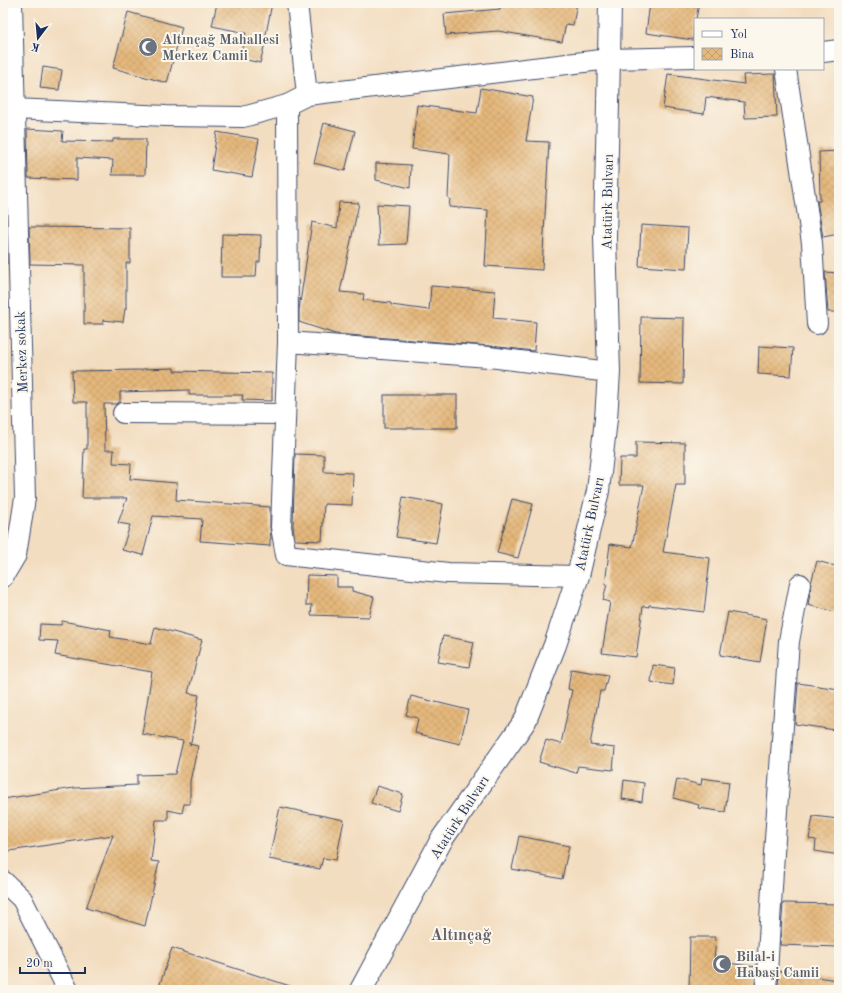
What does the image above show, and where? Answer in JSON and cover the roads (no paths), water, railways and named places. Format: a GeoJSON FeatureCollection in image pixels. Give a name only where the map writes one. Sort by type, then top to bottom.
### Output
{"type":"FeatureCollection","features":[{"type":"Feature","properties":{"kind":"main road","name":"Atatürk Bulvarı"},"geometry":{"type":"LineString","coordinates":[[361,990],[442,839],[525,721],[555,645],[578,576],[598,491],[606,419],[609,372],[605,237],[610,3]]}},
{"type":"Feature","properties":{"kind":"street","name":"Merkez sokak"},"geometry":{"type":"LineString","coordinates":[[3,576],[16,555],[25,498],[9,108],[12,3]]}},
{"type":"Feature","properties":{"kind":"street"},"geometry":{"type":"LineString","coordinates":[[297,3],[307,95]]}},
{"type":"Feature","properties":{"kind":"street"},"geometry":{"type":"LineString","coordinates":[[824,52],[839,50]]}},
{"type":"Feature","properties":{"kind":"street"},"geometry":{"type":"LineString","coordinates":[[9,108],[166,116],[243,117],[287,105],[307,95],[609,59],[694,56]]}},
{"type":"Feature","properties":{"kind":"street"},"geometry":{"type":"LineString","coordinates":[[786,70],[812,243],[816,324]]}},
{"type":"Feature","properties":{"kind":"street"},"geometry":{"type":"LineString","coordinates":[[287,105],[288,342],[281,526],[286,555],[448,573],[578,576]]}},
{"type":"Feature","properties":{"kind":"street"},"geometry":{"type":"LineString","coordinates":[[288,342],[489,357],[609,372]]}},
{"type":"Feature","properties":{"kind":"street"},"geometry":{"type":"LineString","coordinates":[[124,413],[285,414]]}},
{"type":"Feature","properties":{"kind":"street"},"geometry":{"type":"LineString","coordinates":[[766,990],[789,641],[800,584]]}},
{"type":"Feature","properties":{"kind":"street"},"geometry":{"type":"LineString","coordinates":[[3,881],[22,899],[68,990]]}},
{"type":"Feature","properties":{"kind":"place","name":"Altınçağ Mahallesi Merkez Camii"},"geometry":{"type":"Point","coordinates":[148,47]}},
{"type":"Feature","properties":{"kind":"place","name":"Bilal-i Habaşi Camii"},"geometry":{"type":"Point","coordinates":[722,964]}},
{"type":"Feature","properties":{"kind":"district","name":"Altınçağ"},"geometry":{"type":"Point","coordinates":[461,934]}}]}
